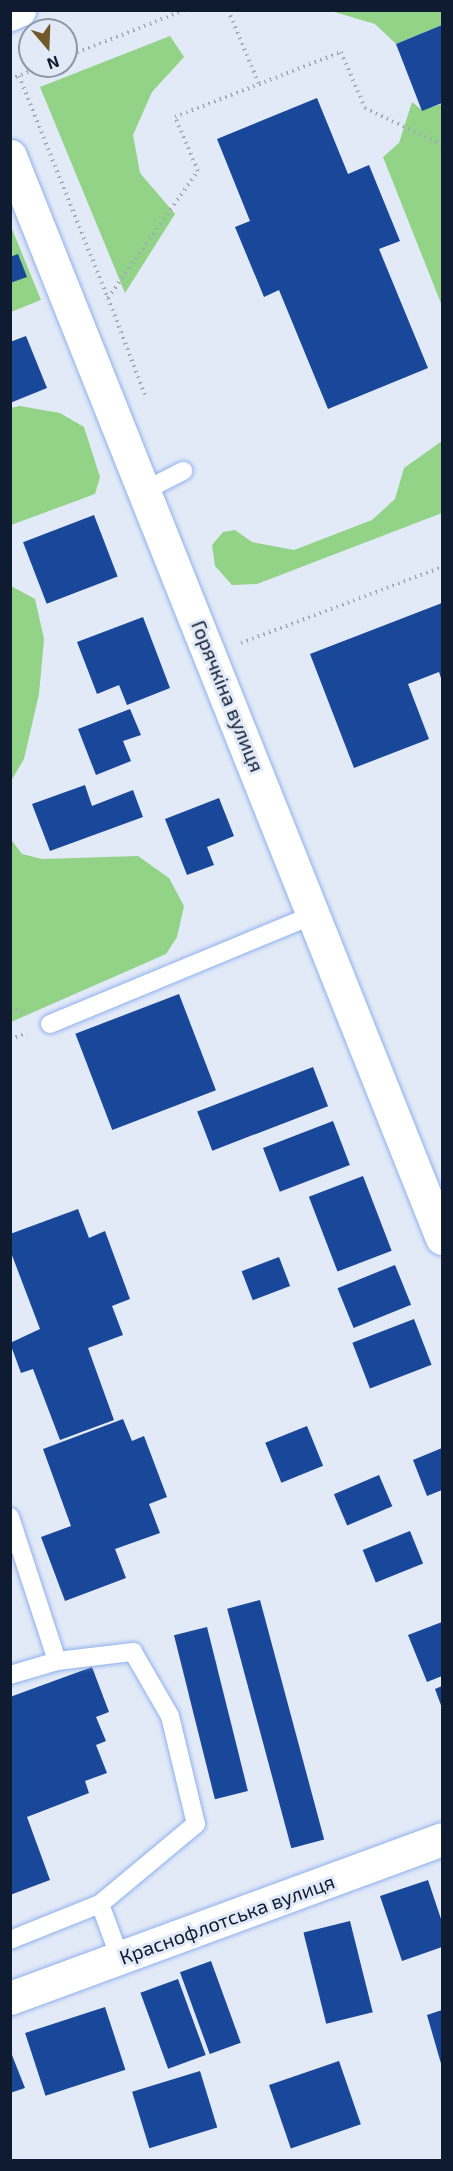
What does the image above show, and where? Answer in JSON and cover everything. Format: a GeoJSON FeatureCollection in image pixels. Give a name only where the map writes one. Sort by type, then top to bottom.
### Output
{"type":"FeatureCollection","features":[{"type":"Feature","properties":{"kind":"street"},"geometry":{"type":"LineString","coordinates":[[10,14],[19,10]]}},
{"type":"Feature","properties":{"kind":"street","name":"Горячкіна вулиця"},"geometry":{"type":"LineString","coordinates":[[10,156],[146,490],[442,1238]]}},
{"type":"Feature","properties":{"kind":"street","name":"Краснофлотська вулиця"},"geometry":{"type":"LineString","coordinates":[[10,1998],[442,1839]]}},
{"type":"Feature","properties":{"kind":"lane"},"geometry":{"type":"LineString","coordinates":[[146,490],[183,471]]}},
{"type":"Feature","properties":{"kind":"lane"},"geometry":{"type":"LineString","coordinates":[[50,1024],[315,914]]}},
{"type":"Feature","properties":{"kind":"lane"},"geometry":{"type":"LineString","coordinates":[[10,1517],[57,1661]]}},
{"type":"Feature","properties":{"kind":"lane"},"geometry":{"type":"LineString","coordinates":[[10,1675],[57,1661],[133,1652],[170,1716],[196,1824],[100,1904],[10,1940]]}},
{"type":"Feature","properties":{"kind":"lane"},"geometry":{"type":"LineString","coordinates":[[100,1904],[120,1958]]}},
{"type":"Feature","properties":{"kind":"path"},"geometry":{"type":"LineString","coordinates":[[78,52],[185,10]]}},
{"type":"Feature","properties":{"kind":"path"},"geometry":{"type":"LineString","coordinates":[[228,10],[259,84]]}},
{"type":"Feature","properties":{"kind":"path"},"geometry":{"type":"LineString","coordinates":[[20,78],[108,298],[198,171],[175,117],[341,52],[365,108],[442,145]]}},
{"type":"Feature","properties":{"kind":"path"},"geometry":{"type":"LineString","coordinates":[[236,645],[442,567]]}},
{"type":"Feature","properties":{"kind":"green space"},"geometry":{"type":"Polygon","coordinates":[[[331,11],[442,11],[442,25],[396,44],[375,24],[331,11]]]}},
{"type":"Feature","properties":{"kind":"green space"},"geometry":{"type":"Polygon","coordinates":[[[170,36],[184,57],[152,92],[133,135],[140,173],[175,214],[125,293],[40,87],[63,78],[78,78],[78,72],[170,36]]]}},
{"type":"Feature","properties":{"kind":"green space"},"geometry":{"type":"Polygon","coordinates":[[[412,102],[422,110],[442,104],[442,306],[383,157],[399,143],[412,102]]]}},
{"type":"Feature","properties":{"kind":"green space"},"geometry":{"type":"Polygon","coordinates":[[[12,229],[41,300],[11,312],[10,230],[12,229]]]}},
{"type":"Feature","properties":{"kind":"green space"},"geometry":{"type":"Polygon","coordinates":[[[20,406],[60,413],[84,427],[100,477],[95,494],[11,525],[11,408],[20,406]]]}},
{"type":"Feature","properties":{"kind":"green space"},"geometry":{"type":"Polygon","coordinates":[[[442,441],[442,513],[257,584],[232,585],[215,566],[212,545],[223,532],[235,530],[252,542],[294,550],[372,520],[395,499],[404,468],[442,441]]]}},
{"type":"Feature","properties":{"kind":"green space"},"geometry":{"type":"Polygon","coordinates":[[[11,586],[35,599],[44,639],[39,694],[24,759],[11,781],[11,586]]]}},
{"type":"Feature","properties":{"kind":"green space"},"geometry":{"type":"Polygon","coordinates":[[[10,838],[22,854],[42,859],[138,856],[169,878],[184,906],[177,937],[166,954],[11,1022],[10,838]]]}},
{"type":"Feature","properties":{"kind":"building"},"geometry":{"type":"Polygon","coordinates":[[[442,25],[442,103],[422,111],[396,44],[442,25]]]}},
{"type":"Feature","properties":{"kind":"building"},"geometry":{"type":"Polygon","coordinates":[[[317,98],[348,174],[369,165],[400,241],[379,249],[428,368],[328,409],[279,290],[264,297],[235,227],[250,221],[217,139],[317,98]]]}},
{"type":"Feature","properties":{"kind":"building"},"geometry":{"type":"Polygon","coordinates":[[[18,254],[27,277],[10,283],[10,257],[18,254]]]}},
{"type":"Feature","properties":{"kind":"building"},"geometry":{"type":"Polygon","coordinates":[[[26,336],[47,388],[10,403],[10,342],[26,336]]]}},
{"type":"Feature","properties":{"kind":"building"},"geometry":{"type":"Polygon","coordinates":[[[94,515],[118,577],[47,604],[23,542],[94,515]]]}},
{"type":"Feature","properties":{"kind":"building"},"geometry":{"type":"Polygon","coordinates":[[[442,603],[442,681],[439,672],[408,684],[429,739],[354,768],[310,654],[442,603]]]}},
{"type":"Feature","properties":{"kind":"building"},"geometry":{"type":"Polygon","coordinates":[[[143,617],[170,688],[127,705],[119,685],[97,694],[77,642],[143,617]]]}},
{"type":"Feature","properties":{"kind":"building"},"geometry":{"type":"Polygon","coordinates":[[[130,709],[141,735],[123,741],[131,761],[96,775],[78,729],[130,709]]]}},
{"type":"Feature","properties":{"kind":"building"},"geometry":{"type":"Polygon","coordinates":[[[85,785],[92,806],[133,790],[143,817],[50,851],[32,804],[85,785]]]}},
{"type":"Feature","properties":{"kind":"building"},"geometry":{"type":"Polygon","coordinates":[[[219,798],[234,836],[207,847],[214,865],[187,875],[165,819],[219,798]]]}},
{"type":"Feature","properties":{"kind":"building"},"geometry":{"type":"Polygon","coordinates":[[[179,994],[216,1090],[112,1130],[75,1034],[179,994]]]}},
{"type":"Feature","properties":{"kind":"building"},"geometry":{"type":"Polygon","coordinates":[[[313,1067],[328,1106],[212,1151],[197,1111],[313,1067]]]}},
{"type":"Feature","properties":{"kind":"building"},"geometry":{"type":"Polygon","coordinates":[[[333,1121],[350,1165],[280,1192],[263,1148],[333,1121]]]}},
{"type":"Feature","properties":{"kind":"building"},"geometry":{"type":"Polygon","coordinates":[[[363,1176],[392,1251],[338,1271],[309,1197],[363,1176]]]}},
{"type":"Feature","properties":{"kind":"building"},"geometry":{"type":"Polygon","coordinates":[[[78,1209],[89,1238],[105,1231],[130,1299],[112,1306],[123,1335],[88,1348],[114,1420],[60,1440],[33,1369],[21,1373],[10,1343],[40,1329],[10,1250],[10,1234],[78,1209]]]}},
{"type":"Feature","properties":{"kind":"building"},"geometry":{"type":"Polygon","coordinates":[[[279,1257],[290,1286],[253,1300],[242,1271],[279,1257]]]}},
{"type":"Feature","properties":{"kind":"building"},"geometry":{"type":"Polygon","coordinates":[[[395,1265],[411,1305],[354,1328],[338,1288],[395,1265]]]}},
{"type":"Feature","properties":{"kind":"building"},"geometry":{"type":"Polygon","coordinates":[[[414,1319],[432,1365],[370,1388],[352,1343],[414,1319]]]}},
{"type":"Feature","properties":{"kind":"building"},"geometry":{"type":"Polygon","coordinates":[[[123,1419],[132,1441],[144,1436],[167,1497],[149,1504],[160,1533],[115,1549],[126,1578],[65,1601],[41,1537],[71,1526],[43,1449],[123,1419]]]}},
{"type":"Feature","properties":{"kind":"building"},"geometry":{"type":"Polygon","coordinates":[[[307,1426],[323,1466],[281,1483],[265,1443],[307,1426]]]}},
{"type":"Feature","properties":{"kind":"building"},"geometry":{"type":"Polygon","coordinates":[[[442,1448],[442,1490],[427,1496],[413,1460],[442,1448]]]}},
{"type":"Feature","properties":{"kind":"building"},"geometry":{"type":"Polygon","coordinates":[[[379,1475],[392,1506],[347,1525],[334,1494],[379,1475]]]}},
{"type":"Feature","properties":{"kind":"building"},"geometry":{"type":"Polygon","coordinates":[[[410,1531],[423,1563],[376,1583],[363,1550],[410,1531]]]}},
{"type":"Feature","properties":{"kind":"building"},"geometry":{"type":"Polygon","coordinates":[[[260,1600],[324,1840],[291,1848],[227,1609],[260,1600]]]}},
{"type":"Feature","properties":{"kind":"building"},"geometry":{"type":"Polygon","coordinates":[[[442,1622],[442,1676],[427,1682],[408,1635],[442,1622]]]}},
{"type":"Feature","properties":{"kind":"building"},"geometry":{"type":"Polygon","coordinates":[[[207,1627],[248,1791],[215,1799],[174,1635],[207,1627]]]}},
{"type":"Feature","properties":{"kind":"building"},"geometry":{"type":"Polygon","coordinates":[[[92,1667],[109,1712],[96,1717],[106,1741],[96,1745],[107,1773],[85,1781],[89,1793],[27,1817],[50,1880],[10,1895],[10,1697],[92,1667]]]}},
{"type":"Feature","properties":{"kind":"building"},"geometry":{"type":"Polygon","coordinates":[[[442,1686],[442,1708],[435,1689],[442,1686]]]}},
{"type":"Feature","properties":{"kind":"building"},"geometry":{"type":"Polygon","coordinates":[[[428,1880],[442,1922],[442,1947],[402,1961],[380,1896],[428,1880]]]}},
{"type":"Feature","properties":{"kind":"building"},"geometry":{"type":"Polygon","coordinates":[[[350,1921],[373,2012],[326,2024],[303,1933],[350,1921]]]}},
{"type":"Feature","properties":{"kind":"building"},"geometry":{"type":"Polygon","coordinates":[[[211,1961],[241,2043],[210,2054],[180,1972],[211,1961]]]}},
{"type":"Feature","properties":{"kind":"building"},"geometry":{"type":"Polygon","coordinates":[[[178,1979],[206,2055],[168,2069],[140,1993],[178,1979]]]}},
{"type":"Feature","properties":{"kind":"building"},"geometry":{"type":"Polygon","coordinates":[[[105,2007],[125,2070],[46,2096],[25,2033],[105,2007]]]}},
{"type":"Feature","properties":{"kind":"building"},"geometry":{"type":"Polygon","coordinates":[[[442,2010],[442,2067],[427,2015],[442,2010]]]}},
{"type":"Feature","properties":{"kind":"building"},"geometry":{"type":"Polygon","coordinates":[[[10,2050],[25,2088],[10,2093],[10,2050]]]}},
{"type":"Feature","properties":{"kind":"building"},"geometry":{"type":"Polygon","coordinates":[[[339,2061],[361,2124],[291,2148],[269,2085],[339,2061]]]}},
{"type":"Feature","properties":{"kind":"building"},"geometry":{"type":"Polygon","coordinates":[[[200,2071],[217,2127],[149,2148],[132,2092],[200,2071]]]}}]}
